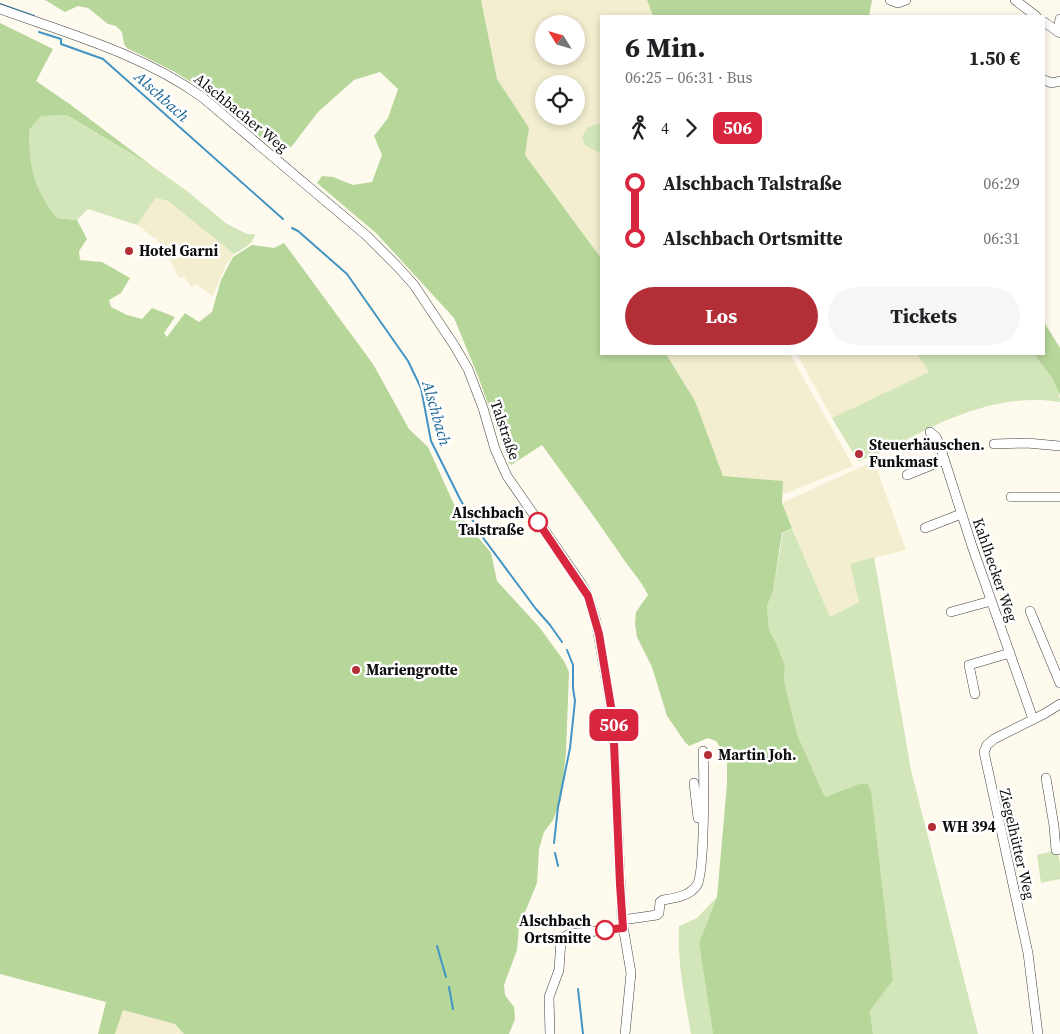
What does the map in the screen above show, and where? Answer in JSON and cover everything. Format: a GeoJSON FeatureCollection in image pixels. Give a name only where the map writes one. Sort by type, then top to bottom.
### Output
{"type":"FeatureCollection","features":[{"type":"Feature","properties":{"kind":"street"},"geometry":{"type":"LineString","coordinates":[[893,1],[902,3],[906,0]]}},
{"type":"Feature","properties":{"kind":"street"},"geometry":{"type":"LineString","coordinates":[[1015,0],[1035,15]]}},
{"type":"Feature","properties":{"kind":"street","name":"Alschbacher Weg"},"geometry":{"type":"LineString","coordinates":[[0,9],[124,55],[158,70],[183,84],[202,97],[342,213]]}},
{"type":"Feature","properties":{"kind":"street"},"geometry":{"type":"LineString","coordinates":[[1045,23],[1059,32],[1060,18]]}},
{"type":"Feature","properties":{"kind":"street"},"geometry":{"type":"LineString","coordinates":[[1045,80],[1055,83],[1060,81]]}},
{"type":"Feature","properties":{"kind":"street","name":"Talstraße"},"geometry":{"type":"LineString","coordinates":[[342,213],[388,255],[427,304],[463,359],[474,382],[495,449],[507,476],[581,583],[593,608],[613,719],[622,924],[631,973],[625,1034]]}},
{"type":"Feature","properties":{"kind":"street","name":"Kahlhecker Weg"},"geometry":{"type":"LineString","coordinates":[[930,432],[936,437],[1033,719]]}},
{"type":"Feature","properties":{"kind":"street"},"geometry":{"type":"LineString","coordinates":[[994,444],[1027,443],[1060,446]]}},
{"type":"Feature","properties":{"kind":"street"},"geometry":{"type":"LineString","coordinates":[[907,475],[944,460]]}},
{"type":"Feature","properties":{"kind":"street"},"geometry":{"type":"LineString","coordinates":[[1011,497],[1060,497]]}},
{"type":"Feature","properties":{"kind":"street"},"geometry":{"type":"LineString","coordinates":[[925,528],[961,514]]}},
{"type":"Feature","properties":{"kind":"street"},"geometry":{"type":"LineString","coordinates":[[951,612],[991,601]]}},
{"type":"Feature","properties":{"kind":"street"},"geometry":{"type":"LineString","coordinates":[[1030,611],[1060,683]]}},
{"type":"Feature","properties":{"kind":"street"},"geometry":{"type":"LineString","coordinates":[[975,694],[969,665],[1010,653]]}},
{"type":"Feature","properties":{"kind":"street","name":"Ziegelhütter Weg"},"geometry":{"type":"LineString","coordinates":[[1038,1034],[1028,953],[984,757],[985,748],[990,742],[1060,705]]}},
{"type":"Feature","properties":{"kind":"street"},"geometry":{"type":"LineString","coordinates":[[550,1034],[549,997],[559,970],[561,940],[570,934],[622,924],[657,914],[659,913],[660,902],[690,893],[696,887],[701,872],[703,751]]}},
{"type":"Feature","properties":{"kind":"street"},"geometry":{"type":"LineString","coordinates":[[1046,778],[1056,850],[1060,849]]}},
{"type":"Feature","properties":{"kind":"street"},"geometry":{"type":"LineString","coordinates":[[694,783],[698,823],[702,830]]}},
{"type":"Feature","properties":{"kind":"shaded area"},"geometry":{"type":"Polygon","coordinates":[[[481,0],[647,0],[653,15],[600,15],[600,257],[525,155],[529,128],[497,79],[481,0]]]}},
{"type":"Feature","properties":{"kind":"shaded area"},"geometry":{"type":"Polygon","coordinates":[[[156,198],[168,201],[234,254],[225,267],[213,296],[196,284],[192,287],[183,276],[179,278],[165,250],[156,239],[137,225],[156,198]]]}},
{"type":"Feature","properties":{"kind":"shaded area"},"geometry":{"type":"Polygon","coordinates":[[[667,355],[791,355],[853,466],[782,495],[782,481],[723,476],[695,401],[667,355]]]}},
{"type":"Feature","properties":{"kind":"shaded area"},"geometry":{"type":"Polygon","coordinates":[[[798,355],[918,355],[929,372],[832,418],[798,355]]]}},
{"type":"Feature","properties":{"kind":"shaded area"},"geometry":{"type":"Polygon","coordinates":[[[874,461],[906,550],[850,564],[859,602],[830,617],[782,503],[874,461]]]}},
{"type":"Feature","properties":{"kind":"shaded area"},"geometry":{"type":"Polygon","coordinates":[[[123,1010],[175,1024],[184,1034],[115,1034],[123,1010]]]}},
{"type":"Feature","properties":{"kind":"green space"},"geometry":{"type":"Polygon","coordinates":[[[45,0],[481,0],[497,79],[529,128],[525,155],[600,257],[600,355],[667,355],[695,401],[723,476],[783,481],[782,503],[792,528],[782,533],[773,591],[767,606],[769,630],[785,666],[784,680],[797,734],[823,793],[826,797],[859,784],[868,784],[871,791],[893,980],[870,1011],[873,1034],[713,1034],[699,943],[717,897],[727,784],[727,759],[716,741],[708,738],[689,746],[667,716],[652,667],[637,637],[636,612],[648,595],[542,445],[511,465],[509,463],[478,376],[454,318],[376,233],[317,183],[322,176],[333,177],[353,185],[372,182],[382,155],[374,136],[388,118],[398,89],[380,72],[354,80],[318,112],[292,146],[283,152],[278,152],[228,110],[189,81],[127,48],[124,44],[122,32],[116,26],[108,24],[88,8],[78,6],[65,12],[45,0]]]}},
{"type":"Feature","properties":{"kind":"green space"},"geometry":{"type":"Polygon","coordinates":[[[647,0],[872,0],[869,15],[653,15],[647,0]]]}},
{"type":"Feature","properties":{"kind":"green space"},"geometry":{"type":"Polygon","coordinates":[[[0,23],[53,49],[36,81],[152,166],[67,115],[41,116],[29,130],[30,156],[34,177],[43,197],[57,218],[77,220],[87,239],[79,251],[80,260],[102,262],[130,278],[121,293],[109,300],[111,307],[127,315],[142,319],[152,308],[175,317],[164,333],[167,337],[185,313],[199,322],[212,312],[221,280],[233,257],[252,245],[274,248],[284,243],[373,364],[409,429],[428,447],[458,513],[491,553],[497,581],[540,628],[564,661],[569,672],[566,752],[561,800],[553,820],[544,832],[539,849],[537,883],[519,927],[517,950],[504,985],[505,995],[514,1007],[515,1019],[509,1034],[184,1034],[175,1024],[123,1010],[115,1034],[98,1034],[106,1002],[0,974],[0,23]]]}},
{"type":"Feature","properties":{"kind":"green space"},"geometry":{"type":"Polygon","coordinates":[[[67,115],[152,166],[187,191],[227,224],[247,234],[255,234],[252,241],[234,254],[168,201],[156,198],[137,225],[88,209],[77,220],[57,218],[43,197],[34,177],[30,156],[29,130],[41,116],[67,115]]]}},
{"type":"Feature","properties":{"kind":"green space"},"geometry":{"type":"Polygon","coordinates":[[[600,124],[600,153],[586,146],[582,137],[588,127],[600,124]]]}},
{"type":"Feature","properties":{"kind":"green space"},"geometry":{"type":"Polygon","coordinates":[[[1045,324],[1060,348],[1060,395],[1052,378],[1035,355],[1045,355],[1045,324]]]}},
{"type":"Feature","properties":{"kind":"green space"},"geometry":{"type":"Polygon","coordinates":[[[918,355],[1035,355],[1054,383],[1060,402],[1044,400],[1013,401],[967,412],[858,461],[832,418],[929,372],[918,355]]]}},
{"type":"Feature","properties":{"kind":"green space"},"geometry":{"type":"Polygon","coordinates":[[[792,528],[830,617],[859,602],[850,564],[874,557],[911,770],[978,1034],[873,1034],[870,1011],[893,980],[868,785],[859,784],[827,797],[823,793],[797,734],[784,680],[785,666],[769,630],[767,606],[773,591],[783,533],[792,528]]]}},
{"type":"Feature","properties":{"kind":"green space"},"geometry":{"type":"Polygon","coordinates":[[[1053,851],[1058,852],[1060,879],[1041,883],[1037,855],[1053,851]]]}},
{"type":"Feature","properties":{"kind":"green space"},"geometry":{"type":"Polygon","coordinates":[[[717,897],[699,943],[713,1034],[691,1034],[680,967],[679,926],[697,918],[717,897]]]}},
{"type":"Feature","properties":{"kind":"waterway","name":"Alschbach"},"geometry":{"type":"LineString","coordinates":[[0,4],[34,16]]}},
{"type":"Feature","properties":{"kind":"waterway","name":"Alschbach"},"geometry":{"type":"LineString","coordinates":[[39,32],[61,39],[61,44],[103,59],[283,219]]}},
{"type":"Feature","properties":{"kind":"waterway","name":"Alschbach"},"geometry":{"type":"LineString","coordinates":[[292,228],[298,231],[347,274],[408,361],[421,388],[431,441],[461,501],[484,539],[562,642]]}},
{"type":"Feature","properties":{"kind":"waterway","name":"Alschbach"},"geometry":{"type":"LineString","coordinates":[[554,843],[558,807],[570,748],[575,701],[573,665],[567,650]]}},
{"type":"Feature","properties":{"kind":"waterway","name":"Alschbach"},"geometry":{"type":"LineString","coordinates":[[555,853],[558,866]]}},
{"type":"Feature","properties":{"kind":"waterway"},"geometry":{"type":"LineString","coordinates":[[437,946],[446,977]]}},
{"type":"Feature","properties":{"kind":"waterway"},"geometry":{"type":"LineString","coordinates":[[449,987],[453,1009]]}},
{"type":"Feature","properties":{"kind":"waterway","name":"Alschbach"},"geometry":{"type":"LineString","coordinates":[[578,989],[583,1034]]}},
{"type":"Feature","properties":{"kind":"bus line","name":"506"},"geometry":{"type":"LineString","coordinates":[[538,522],[581,583],[593,608],[611,703],[616,757],[623,928],[605,930]]}},
{"type":"Feature","properties":{"kind":"place","name":"Hotel Garni"},"geometry":{"type":"Point","coordinates":[129,251]}},
{"type":"Feature","properties":{"kind":"place","name":"Steuerhäuschen. Funkmast"},"geometry":{"type":"Point","coordinates":[859,454]}},
{"type":"Feature","properties":{"kind":"place","name":"Alschbach Talstraße"},"geometry":{"type":"Point","coordinates":[538,522]}},
{"type":"Feature","properties":{"kind":"place","name":"Mariengrotte"},"geometry":{"type":"Point","coordinates":[356,670]}},
{"type":"Feature","properties":{"kind":"place","name":"Martin Joh."},"geometry":{"type":"Point","coordinates":[708,755]}},
{"type":"Feature","properties":{"kind":"place","name":"WH 394"},"geometry":{"type":"Point","coordinates":[932,827]}},
{"type":"Feature","properties":{"kind":"place","name":"Alschbach Ortsmitte"},"geometry":{"type":"Point","coordinates":[605,930]}}]}
